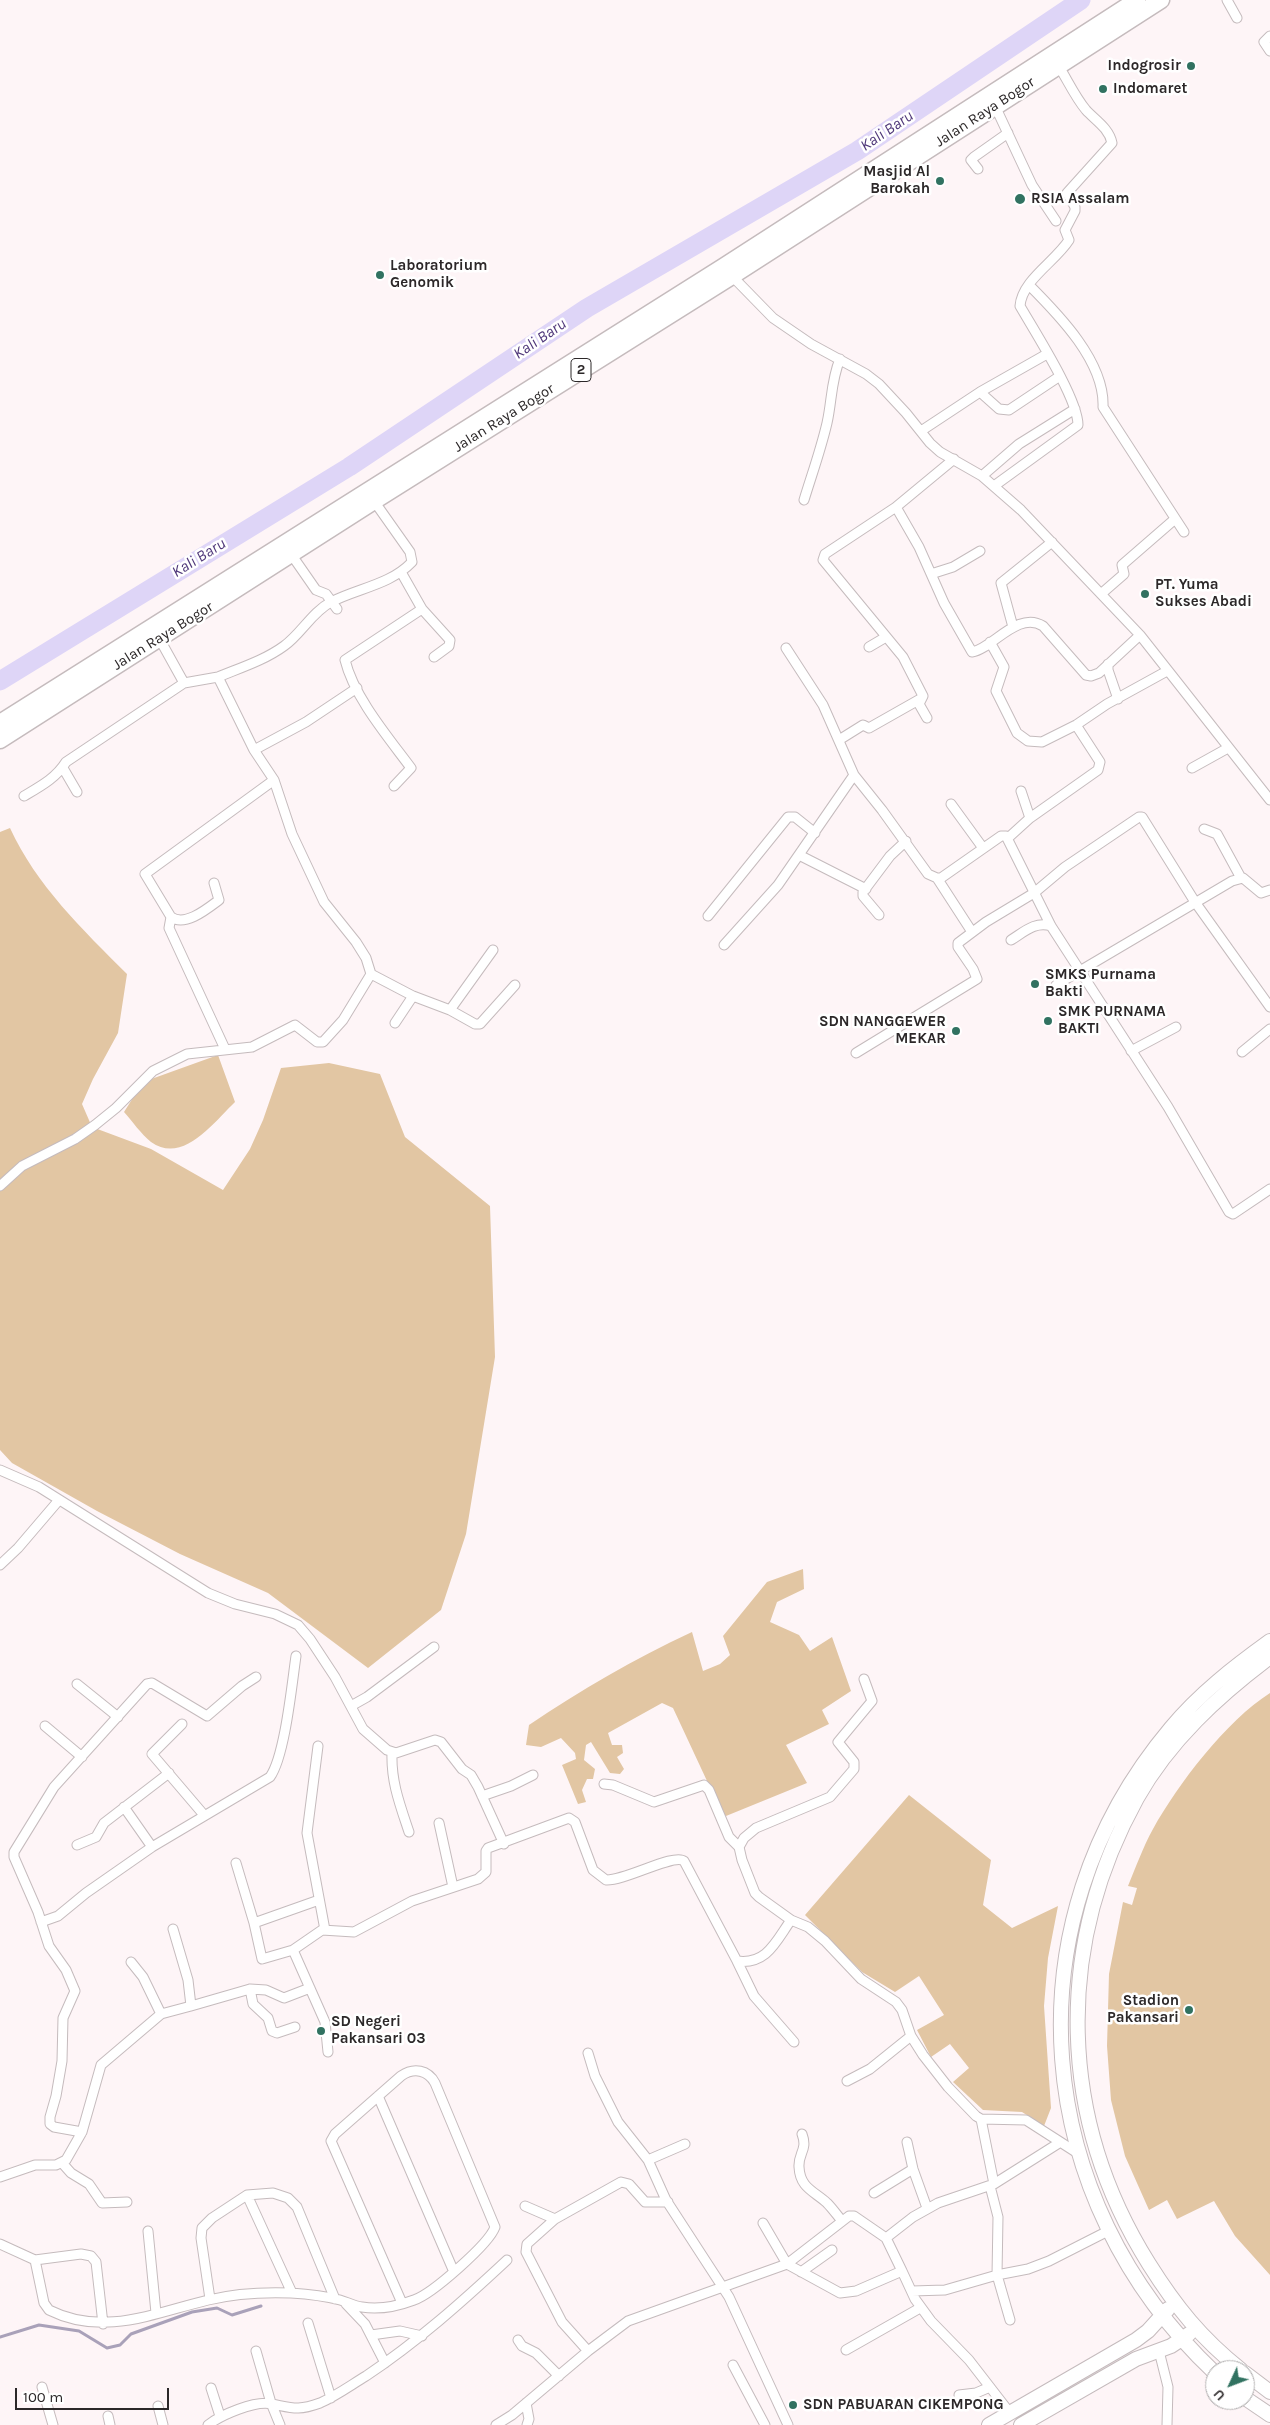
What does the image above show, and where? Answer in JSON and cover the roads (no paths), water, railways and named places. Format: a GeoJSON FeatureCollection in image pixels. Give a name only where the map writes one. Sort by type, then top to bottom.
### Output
{"type":"FeatureCollection","features":[{"type":"Feature","properties":{"kind":"highway","name":"Jalan Raya Bogor"},"geometry":{"type":"LineString","coordinates":[[0,740],[140,641],[159,638],[374,501],[728,272],[1137,0]]}},
{"type":"Feature","properties":{"kind":"highway","name":"Jalan Raya Bogor"},"geometry":{"type":"LineString","coordinates":[[0,723],[140,641],[995,106],[1160,0]]}},
{"type":"Feature","properties":{"kind":"main road"},"geometry":{"type":"LineString","coordinates":[[1205,2363],[1161,2315],[1132,2275],[1108,2231],[1092,2193],[1079,2154],[1068,2111],[1062,2067],[1061,2022],[1064,1978],[1070,1934],[1079,1898],[1098,1846],[1118,1804],[1138,1772],[1171,1727],[1204,1693],[1239,1663],[1270,1641]]}},
{"type":"Feature","properties":{"kind":"main road"},"geometry":{"type":"LineString","coordinates":[[1230,2360],[1195,2329],[1174,2304],[1135,2242],[1110,2192],[1096,2151],[1085,2109],[1077,2042],[1080,1967],[1086,1930],[1097,1888],[1115,1841],[1138,1797],[1166,1756],[1213,1704],[1235,1683],[1270,1657]]}},
{"type":"Feature","properties":{"kind":"main road"},"geometry":{"type":"LineString","coordinates":[[1068,2111],[1085,2109]]}},
{"type":"Feature","properties":{"kind":"main road"},"geometry":{"type":"LineString","coordinates":[[989,2425],[1136,2340],[1148,2331],[1161,2315],[1174,2304]]}},
{"type":"Feature","properties":{"kind":"main road"},"geometry":{"type":"LineString","coordinates":[[1021,2425],[1136,2360],[1182,2340],[1195,2329]]}},
{"type":"Feature","properties":{"kind":"main road"},"geometry":{"type":"LineString","coordinates":[[1255,2381],[1270,2392]]}},
{"type":"Feature","properties":{"kind":"main road"},"geometry":{"type":"LineString","coordinates":[[1255,2404],[1270,2414]]}},
{"type":"Feature","properties":{"kind":"street"},"geometry":{"type":"LineString","coordinates":[[1227,0],[1237,18]]}},
{"type":"Feature","properties":{"kind":"street"},"geometry":{"type":"LineString","coordinates":[[1270,36],[1264,42],[1270,51]]}},
{"type":"Feature","properties":{"kind":"street"},"geometry":{"type":"LineString","coordinates":[[994,486],[1076,428],[1078,422],[1060,376],[1020,306],[1029,285],[1069,240],[1065,230],[1075,212],[1075,207],[1067,192],[1112,143],[1111,138],[1094,116],[1086,110],[1058,65]]}},
{"type":"Feature","properties":{"kind":"street"},"geometry":{"type":"LineString","coordinates":[[995,106],[1039,198],[1056,221]]}},
{"type":"Feature","properties":{"kind":"street"},"geometry":{"type":"LineString","coordinates":[[978,169],[971,160],[1008,133]]}},
{"type":"Feature","properties":{"kind":"street"},"geometry":{"type":"LineString","coordinates":[[728,272],[773,318],[879,384],[940,452],[982,476],[1052,542],[1140,635],[1270,800]]}},
{"type":"Feature","properties":{"kind":"street"},"geometry":{"type":"LineString","coordinates":[[1029,285],[1049,305],[1082,347],[1098,377],[1103,394],[1103,407],[1184,532]]}},
{"type":"Feature","properties":{"kind":"street"},"geometry":{"type":"LineString","coordinates":[[921,431],[980,392],[1047,354]]}},
{"type":"Feature","properties":{"kind":"street"},"geometry":{"type":"LineString","coordinates":[[804,500],[821,453],[828,418],[832,382],[840,359]]}},
{"type":"Feature","properties":{"kind":"street"},"geometry":{"type":"LineString","coordinates":[[980,392],[999,408],[1009,410],[1060,376]]}},
{"type":"Feature","properties":{"kind":"street"},"geometry":{"type":"LineString","coordinates":[[982,476],[1019,444],[1074,409]]}},
{"type":"Feature","properties":{"kind":"street"},"geometry":{"type":"LineString","coordinates":[[923,698],[903,657],[836,578],[823,558],[829,551],[896,507],[954,459]]}},
{"type":"Feature","properties":{"kind":"street"},"geometry":{"type":"LineString","coordinates":[[24,796],[48,782],[63,768],[66,762],[184,683],[218,677],[269,655],[334,605],[400,572],[412,562],[410,552],[374,501]]}},
{"type":"Feature","properties":{"kind":"street"},"geometry":{"type":"LineString","coordinates":[[896,507],[944,603],[972,652],[1013,627],[1030,623],[1040,624],[1088,676],[1099,673],[1140,635]]}},
{"type":"Feature","properties":{"kind":"street"},"geometry":{"type":"LineString","coordinates":[[1102,594],[1124,574],[1122,565],[1175,519]]}},
{"type":"Feature","properties":{"kind":"street"},"geometry":{"type":"LineString","coordinates":[[1013,627],[1001,583],[1052,542]]}},
{"type":"Feature","properties":{"kind":"street"},"geometry":{"type":"LineString","coordinates":[[931,574],[953,567],[980,551]]}},
{"type":"Feature","properties":{"kind":"street"},"geometry":{"type":"LineString","coordinates":[[291,554],[316,590],[326,594],[334,605]]}},
{"type":"Feature","properties":{"kind":"street"},"geometry":{"type":"LineString","coordinates":[[400,572],[422,609],[450,640],[449,646],[434,657]]}},
{"type":"Feature","properties":{"kind":"street"},"geometry":{"type":"LineString","coordinates":[[394,786],[411,768],[376,720],[357,688],[345,662],[346,658],[422,609]]}},
{"type":"Feature","properties":{"kind":"street"},"geometry":{"type":"LineString","coordinates":[[869,647],[886,637]]}},
{"type":"Feature","properties":{"kind":"street"},"geometry":{"type":"LineString","coordinates":[[159,638],[184,683]]}},
{"type":"Feature","properties":{"kind":"street"},"geometry":{"type":"LineString","coordinates":[[990,642],[1004,666],[996,691],[1008,716],[1021,736],[1032,742],[1042,742],[1076,725],[1107,704],[1167,671]]}},
{"type":"Feature","properties":{"kind":"street"},"geometry":{"type":"LineString","coordinates":[[786,648],[823,705],[854,775],[906,841],[928,874],[937,878],[972,932]]}},
{"type":"Feature","properties":{"kind":"street"},"geometry":{"type":"LineString","coordinates":[[1108,664],[1108,670],[1118,699]]}},
{"type":"Feature","properties":{"kind":"street"},"geometry":{"type":"LineString","coordinates":[[218,677],[254,750],[274,780],[292,834],[324,902],[356,942],[366,958],[371,974],[413,996],[450,1010],[475,1024],[480,1024],[515,985]]}},
{"type":"Feature","properties":{"kind":"street"},"geometry":{"type":"LineString","coordinates":[[254,750],[306,722],[357,688]]}},
{"type":"Feature","properties":{"kind":"street"},"geometry":{"type":"LineString","coordinates":[[923,698],[919,706],[927,718]]}},
{"type":"Feature","properties":{"kind":"street"},"geometry":{"type":"LineString","coordinates":[[839,740],[863,725],[869,728],[923,698]]}},
{"type":"Feature","properties":{"kind":"street"},"geometry":{"type":"LineString","coordinates":[[1008,838],[1030,818],[1100,767],[1097,757],[1076,725]]}},
{"type":"Feature","properties":{"kind":"street"},"geometry":{"type":"LineString","coordinates":[[1192,768],[1228,748]]}},
{"type":"Feature","properties":{"kind":"street"},"geometry":{"type":"LineString","coordinates":[[63,768],[77,792]]}},
{"type":"Feature","properties":{"kind":"street"},"geometry":{"type":"LineString","coordinates":[[724,945],[778,885],[854,775]]}},
{"type":"Feature","properties":{"kind":"street"},"geometry":{"type":"LineString","coordinates":[[214,883],[219,900],[184,921],[177,921],[171,917],[144,874],[274,780]]}},
{"type":"Feature","properties":{"kind":"street"},"geometry":{"type":"LineString","coordinates":[[1021,791],[1030,818]]}},
{"type":"Feature","properties":{"kind":"street"},"geometry":{"type":"LineString","coordinates":[[951,804],[983,848]]}},
{"type":"Feature","properties":{"kind":"street"},"geometry":{"type":"LineString","coordinates":[[856,1053],[976,979],[977,975],[958,947],[958,943],[1034,893],[1064,867],[1139,816],[1142,817],[1195,902],[1270,1007]]}},
{"type":"Feature","properties":{"kind":"street"},"geometry":{"type":"LineString","coordinates":[[708,916],[788,817],[795,817],[815,833]]}},
{"type":"Feature","properties":{"kind":"street"},"geometry":{"type":"LineString","coordinates":[[1204,829],[1217,834],[1241,878],[1261,893],[1270,890]]}},
{"type":"Feature","properties":{"kind":"street"},"geometry":{"type":"LineString","coordinates":[[937,878],[1001,836],[1008,838],[1051,926],[1132,1051],[1229,1212],[1233,1214],[1270,1189]]}},
{"type":"Feature","properties":{"kind":"street"},"geometry":{"type":"LineString","coordinates":[[879,915],[863,896],[863,892],[890,856],[906,841]]}},
{"type":"Feature","properties":{"kind":"street"},"geometry":{"type":"LineString","coordinates":[[799,855],[866,888]]}},
{"type":"Feature","properties":{"kind":"street"},"geometry":{"type":"LineString","coordinates":[[1056,985],[1195,902],[1241,878]]}},
{"type":"Feature","properties":{"kind":"street"},"geometry":{"type":"LineString","coordinates":[[171,917],[169,928],[225,1049]]}},
{"type":"Feature","properties":{"kind":"street"},"geometry":{"type":"LineString","coordinates":[[1011,940],[1033,926],[1040,924],[1051,926]]}},
{"type":"Feature","properties":{"kind":"street"},"geometry":{"type":"LineString","coordinates":[[450,1010],[493,950]]}},
{"type":"Feature","properties":{"kind":"street"},"geometry":{"type":"LineString","coordinates":[[0,1186],[22,1166],[75,1139],[95,1125],[116,1108],[153,1072],[187,1054],[252,1047],[295,1025],[317,1042],[323,1042],[343,1020],[371,974]]}},
{"type":"Feature","properties":{"kind":"street"},"geometry":{"type":"LineString","coordinates":[[395,1023],[413,996]]}},
{"type":"Feature","properties":{"kind":"street"},"geometry":{"type":"LineString","coordinates":[[1132,1051],[1176,1027]]}},
{"type":"Feature","properties":{"kind":"street"},"geometry":{"type":"LineString","coordinates":[[1242,1052],[1270,1029]]}},
{"type":"Feature","properties":{"kind":"street"},"geometry":{"type":"LineString","coordinates":[[0,1470],[39,1487],[208,1593],[235,1604],[275,1614],[298,1625],[310,1638],[364,1730],[392,1753]]}},
{"type":"Feature","properties":{"kind":"street"},"geometry":{"type":"LineString","coordinates":[[0,1565],[18,1548],[59,1500]]}},
{"type":"Feature","properties":{"kind":"street"},"geometry":{"type":"LineString","coordinates":[[351,1706],[368,1697],[434,1647]]}},
{"type":"Feature","properties":{"kind":"street"},"geometry":{"type":"LineString","coordinates":[[40,1922],[58,1916],[86,1892],[152,1847],[204,1815],[260,1785],[274,1773],[290,1699],[296,1656]]}},
{"type":"Feature","properties":{"kind":"street"},"geometry":{"type":"LineString","coordinates":[[82,2132],[54,2127],[50,2124],[62,2061],[63,2018],[74,1997],[75,1991],[66,1970],[49,1946],[15,1860],[14,1852],[54,1787],[150,1683],[194,1710],[210,1715],[242,1686],[256,1677]]}},
{"type":"Feature","properties":{"kind":"street"},"geometry":{"type":"LineString","coordinates":[[739,1847],[744,1838],[756,1828],[830,1797],[854,1769],[854,1762],[838,1742],[872,1701],[864,1679]]}},
{"type":"Feature","properties":{"kind":"street"},"geometry":{"type":"LineString","coordinates":[[77,1684],[118,1717]]}},
{"type":"Feature","properties":{"kind":"street"},"geometry":{"type":"LineString","coordinates":[[182,1724],[152,1754],[204,1815]]}},
{"type":"Feature","properties":{"kind":"street"},"geometry":{"type":"LineString","coordinates":[[45,1726],[82,1757]]}},
{"type":"Feature","properties":{"kind":"street"},"geometry":{"type":"LineString","coordinates":[[392,1753],[439,1740],[462,1769],[471,1775],[504,1844]]}},
{"type":"Feature","properties":{"kind":"street"},"geometry":{"type":"LineString","coordinates":[[318,1746],[307,1834],[325,1930]]}},
{"type":"Feature","properties":{"kind":"street"},"geometry":{"type":"LineString","coordinates":[[392,1753],[392,1772],[395,1789],[409,1832]]}},
{"type":"Feature","properties":{"kind":"street"},"geometry":{"type":"LineString","coordinates":[[77,1845],[96,1837],[104,1823],[169,1773]]}},
{"type":"Feature","properties":{"kind":"street"},"geometry":{"type":"LineString","coordinates":[[482,1796],[511,1786],[534,1775]]}},
{"type":"Feature","properties":{"kind":"street"},"geometry":{"type":"LineString","coordinates":[[604,1784],[613,1785],[654,1802],[704,1785],[709,1790],[729,1837],[739,1847],[755,1893],[793,1921],[808,1927],[861,1979],[896,2002],[902,2010],[911,2036],[948,2088],[981,2119],[998,2218],[997,2275],[1010,2320]]}},
{"type":"Feature","properties":{"kind":"street"},"geometry":{"type":"LineString","coordinates":[[124,1807],[152,1847]]}},
{"type":"Feature","properties":{"kind":"street"},"geometry":{"type":"LineString","coordinates":[[236,1863],[254,1923],[262,1959],[293,1950],[325,1930],[354,1932],[412,1901],[484,1876],[488,1865],[487,1849],[569,1818],[575,1822],[593,1870],[606,1880],[622,1878],[674,1858],[681,1859],[688,1866],[733,1958],[737,1961],[756,2000],[794,2042]]}},
{"type":"Feature","properties":{"kind":"street"},"geometry":{"type":"LineString","coordinates":[[439,1823],[453,1886]]}},
{"type":"Feature","properties":{"kind":"street"},"geometry":{"type":"LineString","coordinates":[[254,1923],[320,1900]]}},
{"type":"Feature","properties":{"kind":"street"},"geometry":{"type":"LineString","coordinates":[[737,1961],[751,1962],[762,1958],[793,1921]]}},
{"type":"Feature","properties":{"kind":"street"},"geometry":{"type":"LineString","coordinates":[[172,1929],[188,1980],[191,2006]]}},
{"type":"Feature","properties":{"kind":"street"},"geometry":{"type":"LineString","coordinates":[[293,1950],[325,2022],[328,2052]]}},
{"type":"Feature","properties":{"kind":"street"},"geometry":{"type":"LineString","coordinates":[[131,1962],[143,1977],[161,2014]]}},
{"type":"Feature","properties":{"kind":"street"},"geometry":{"type":"LineString","coordinates":[[63,2164],[82,2132],[102,2065],[161,2014],[250,1989],[266,1990],[284,1998],[310,1988]]}},
{"type":"Feature","properties":{"kind":"street"},"geometry":{"type":"LineString","coordinates":[[250,1989],[253,2004],[268,2018],[272,2031],[278,2033],[296,2027]]}},
{"type":"Feature","properties":{"kind":"street"},"geometry":{"type":"LineString","coordinates":[[847,2080],[870,2069],[911,2036]]}},
{"type":"Feature","properties":{"kind":"street"},"geometry":{"type":"LineString","coordinates":[[588,2053],[595,2076],[613,2115],[648,2160],[668,2202],[724,2288],[784,2424]]}},
{"type":"Feature","properties":{"kind":"street"},"geometry":{"type":"LineString","coordinates":[[35,2260],[44,2303],[49,2310],[103,2324],[210,2299],[292,2293],[339,2300],[361,2307],[376,2308],[402,2303],[426,2294],[454,2272],[487,2240],[496,2227],[435,2083],[425,2072],[410,2071],[335,2134],[331,2141],[402,2303]]}},
{"type":"Feature","properties":{"kind":"street"},"geometry":{"type":"LineString","coordinates":[[378,2096],[454,2272]]}},
{"type":"Feature","properties":{"kind":"street"},"geometry":{"type":"LineString","coordinates":[[981,2119],[1026,2120],[1059,2143],[1079,2154]]}},
{"type":"Feature","properties":{"kind":"street"},"geometry":{"type":"LineString","coordinates":[[802,2134],[805,2150],[799,2162],[801,2180],[810,2192],[825,2202],[842,2221]]}},
{"type":"Feature","properties":{"kind":"street"},"geometry":{"type":"LineString","coordinates":[[907,2142],[913,2169],[927,2208]]}},
{"type":"Feature","properties":{"kind":"street"},"geometry":{"type":"LineString","coordinates":[[886,2238],[927,2208],[992,2185],[1059,2143]]}},
{"type":"Feature","properties":{"kind":"street"},"geometry":{"type":"LineString","coordinates":[[648,2160],[685,2144]]}},
{"type":"Feature","properties":{"kind":"street"},"geometry":{"type":"LineString","coordinates":[[0,2177],[35,2165],[63,2164]]}},
{"type":"Feature","properties":{"kind":"street"},"geometry":{"type":"LineString","coordinates":[[63,2164],[71,2173],[89,2184],[102,2204],[127,2202]]}},
{"type":"Feature","properties":{"kind":"street"},"geometry":{"type":"LineString","coordinates":[[874,2193],[913,2169]]}},
{"type":"Feature","properties":{"kind":"street"},"geometry":{"type":"LineString","coordinates":[[588,2351],[559,2317],[526,2252],[527,2244],[555,2219],[621,2182],[629,2184],[642,2200],[668,2202]]}},
{"type":"Feature","properties":{"kind":"street"},"geometry":{"type":"LineString","coordinates":[[210,2299],[201,2238],[202,2228],[212,2218],[247,2195],[273,2193],[292,2201],[339,2300],[365,2324],[385,2363]]}},
{"type":"Feature","properties":{"kind":"street"},"geometry":{"type":"LineString","coordinates":[[247,2195],[292,2293]]}},
{"type":"Feature","properties":{"kind":"street"},"geometry":{"type":"LineString","coordinates":[[525,2206],[555,2219]]}},
{"type":"Feature","properties":{"kind":"street"},"geometry":{"type":"LineString","coordinates":[[496,2425],[628,2321],[647,2312],[724,2288],[786,2264],[849,2216],[854,2216],[886,2238],[920,2308],[937,2329],[969,2360],[1010,2413]]}},
{"type":"Feature","properties":{"kind":"street"},"geometry":{"type":"LineString","coordinates":[[763,2223],[786,2264],[833,2291],[847,2293],[902,2271]]}},
{"type":"Feature","properties":{"kind":"street"},"geometry":{"type":"LineString","coordinates":[[148,2231],[156,2313]]}},
{"type":"Feature","properties":{"kind":"street"},"geometry":{"type":"LineString","coordinates":[[912,2291],[940,2291],[997,2275],[1028,2270],[1108,2231]]}},
{"type":"Feature","properties":{"kind":"street"},"geometry":{"type":"LineString","coordinates":[[0,2244],[35,2260],[81,2254],[91,2256],[96,2262],[103,2324]]}},
{"type":"Feature","properties":{"kind":"street"},"geometry":{"type":"LineString","coordinates":[[801,2272],[832,2250]]}},
{"type":"Feature","properties":{"kind":"street"},"geometry":{"type":"LineString","coordinates":[[208,2425],[220,2416],[252,2406],[271,2403],[281,2408],[297,2409],[331,2398],[422,2336],[507,2260]]}},
{"type":"Feature","properties":{"kind":"street"},"geometry":{"type":"LineString","coordinates":[[846,2350],[920,2308]]}},
{"type":"Feature","properties":{"kind":"street"},"geometry":{"type":"LineString","coordinates":[[308,2323],[331,2398]]}},
{"type":"Feature","properties":{"kind":"street"},"geometry":{"type":"LineString","coordinates":[[371,2335],[400,2331],[422,2336]]}},
{"type":"Feature","properties":{"kind":"street"},"geometry":{"type":"LineString","coordinates":[[518,2340],[522,2346],[536,2353],[559,2376]]}},
{"type":"Feature","properties":{"kind":"street"},"geometry":{"type":"LineString","coordinates":[[256,2351],[271,2403],[280,2425]]}},
{"type":"Feature","properties":{"kind":"street"},"geometry":{"type":"LineString","coordinates":[[1159,2351],[1167,2375],[1167,2425]]}},
{"type":"Feature","properties":{"kind":"street"},"geometry":{"type":"LineString","coordinates":[[733,2365],[765,2425]]}},
{"type":"Feature","properties":{"kind":"street"},"geometry":{"type":"LineString","coordinates":[[42,2387],[52,2425]]}},
{"type":"Feature","properties":{"kind":"street"},"geometry":{"type":"LineString","coordinates":[[959,2395],[976,2393],[990,2387]]}},
{"type":"Feature","properties":{"kind":"street"},"geometry":{"type":"LineString","coordinates":[[211,2388],[220,2416]]}},
{"type":"Feature","properties":{"kind":"street"},"geometry":{"type":"LineString","coordinates":[[526,2403],[529,2419],[527,2425]]}},
{"type":"Feature","properties":{"kind":"street"},"geometry":{"type":"LineString","coordinates":[[158,2406],[164,2425]]}},
{"type":"Feature","properties":{"kind":"waterway","name":"Kali Baru"},"geometry":{"type":"LineString","coordinates":[[0,681],[349,467],[587,308],[857,151],[1081,0]]}},
{"type":"Feature","properties":{"kind":"waterway"},"geometry":{"type":"LineString","coordinates":[[0,2337],[39,2325],[79,2331],[107,2348],[120,2345],[131,2334],[192,2312],[217,2308],[232,2315],[261,2306]]}},
{"type":"Feature","properties":{"kind":"place","name":"Indogrosir"},"geometry":{"type":"Point","coordinates":[1191,66]}},
{"type":"Feature","properties":{"kind":"place","name":"Indomaret"},"geometry":{"type":"Point","coordinates":[1103,89]}},
{"type":"Feature","properties":{"kind":"place","name":"Masjid Al Barokah"},"geometry":{"type":"Point","coordinates":[940,181]}},
{"type":"Feature","properties":{"kind":"place","name":"RSIA Assalam"},"geometry":{"type":"Point","coordinates":[1020,199]}},
{"type":"Feature","properties":{"kind":"place","name":"Laboratorium Genomik"},"geometry":{"type":"Point","coordinates":[380,275]}},
{"type":"Feature","properties":{"kind":"place","name":"PT. Yuma Sukses Abadi"},"geometry":{"type":"Point","coordinates":[1145,594]}},
{"type":"Feature","properties":{"kind":"place","name":"SMKS Purnama Bakti"},"geometry":{"type":"Point","coordinates":[1035,984]}},
{"type":"Feature","properties":{"kind":"place","name":"SMK PURNAMA BAKTI"},"geometry":{"type":"Point","coordinates":[1048,1021]}},
{"type":"Feature","properties":{"kind":"place","name":"SDN NANGGEWER MEKAR"},"geometry":{"type":"Point","coordinates":[956,1031]}},
{"type":"Feature","properties":{"kind":"place","name":"Stadion Pakansari"},"geometry":{"type":"Point","coordinates":[1189,2010]}},
{"type":"Feature","properties":{"kind":"place","name":"SD Negeri Pakansari 03"},"geometry":{"type":"Point","coordinates":[321,2031]}},
{"type":"Feature","properties":{"kind":"place","name":"SDN PABUARAN CIKEMPONG"},"geometry":{"type":"Point","coordinates":[793,2405]}}]}
